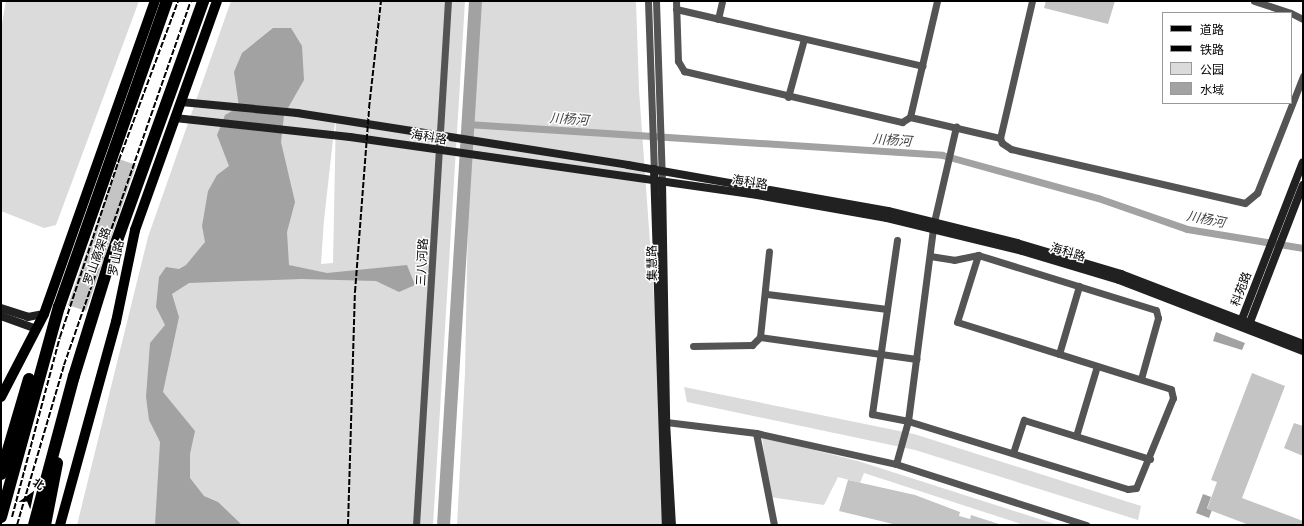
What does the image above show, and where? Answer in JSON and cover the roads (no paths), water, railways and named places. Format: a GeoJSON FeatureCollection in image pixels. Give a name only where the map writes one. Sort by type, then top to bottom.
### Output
{"type":"FeatureCollection","features":[{"type":"Feature","properties":{"kind":"highway","name":"罗山高架路"},"geometry":{"type":"LineString","coordinates":[[1,517],[41,366],[78,249],[167,1]]}},
{"type":"Feature","properties":{"kind":"highway","name":"罗山高架路"},"geometry":{"type":"LineString","coordinates":[[34,525],[72,383],[110,260],[204,1]]}},
{"type":"Feature","properties":{"kind":"highway"},"geometry":{"type":"LineString","coordinates":[[1,474],[28,384],[78,249]]}},
{"type":"Feature","properties":{"kind":"highway"},"geometry":{"type":"LineString","coordinates":[[45,525],[63,435],[110,260]]}},
{"type":"Feature","properties":{"kind":"highway"},"geometry":{"type":"LineString","coordinates":[[51,525],[63,435]]}},
{"type":"Feature","properties":{"kind":"highway"},"geometry":{"type":"LineString","coordinates":[[1,467],[11,440]]}},
{"type":"Feature","properties":{"kind":"main road"},"geometry":{"type":"LineString","coordinates":[[1,397],[44,314],[154,1]]}},
{"type":"Feature","properties":{"kind":"main road","name":"罗山路"},"geometry":{"type":"LineString","coordinates":[[60,525],[116,322],[135,230],[217,1]]}},
{"type":"Feature","properties":{"kind":"street","name":"三八河路"},"geometry":{"type":"LineString","coordinates":[[416,525],[442,138],[448,1]]}},
{"type":"Feature","properties":{"kind":"street","name":"集慧路"},"geometry":{"type":"LineString","coordinates":[[648,1],[656,124]]}},
{"type":"Feature","properties":{"kind":"street","name":"集慧路"},"geometry":{"type":"LineString","coordinates":[[656,1],[656,147],[666,422],[672,525]]}},
{"type":"Feature","properties":{"kind":"street"},"geometry":{"type":"LineString","coordinates":[[676,1],[678,61],[681,69],[689,73],[896,122],[910,117],[1000,138]]}},
{"type":"Feature","properties":{"kind":"street"},"geometry":{"type":"LineString","coordinates":[[718,18],[722,1]]}},
{"type":"Feature","properties":{"kind":"street"},"geometry":{"type":"LineString","coordinates":[[910,117],[937,1]]}},
{"type":"Feature","properties":{"kind":"street"},"geometry":{"type":"LineString","coordinates":[[1032,1],[1000,138],[1002,143],[1011,149],[1245,203],[1257,193],[1303,76]]}},
{"type":"Feature","properties":{"kind":"street"},"geometry":{"type":"LineString","coordinates":[[1254,1],[1287,12]]}},
{"type":"Feature","properties":{"kind":"street"},"geometry":{"type":"LineString","coordinates":[[676,9],[922,66]]}},
{"type":"Feature","properties":{"kind":"street"},"geometry":{"type":"LineString","coordinates":[[1292,14],[1303,19]]}},
{"type":"Feature","properties":{"kind":"street"},"geometry":{"type":"LineString","coordinates":[[788,97],[804,39]]}},
{"type":"Feature","properties":{"kind":"street","name":"海科路"},"geometry":{"type":"LineString","coordinates":[[181,102],[297,113],[442,138],[657,170],[934,225],[1080,261],[1303,344]]}},
{"type":"Feature","properties":{"kind":"street","name":"海科路"},"geometry":{"type":"LineString","coordinates":[[175,118],[342,136],[487,158],[796,201],[934,225]]}},
{"type":"Feature","properties":{"kind":"street"},"geometry":{"type":"LineString","coordinates":[[896,464],[908,421],[934,225],[956,127]]}},
{"type":"Feature","properties":{"kind":"street","name":"科苑路"},"geometry":{"type":"LineString","coordinates":[[1246,322],[1267,254],[1303,162]]}},
{"type":"Feature","properties":{"kind":"street","name":"集慧路"},"geometry":{"type":"LineString","coordinates":[[658,182],[666,525]]}},
{"type":"Feature","properties":{"kind":"street","name":"科苑路"},"geometry":{"type":"LineString","coordinates":[[1246,322],[1276,255],[1303,185]]}},
{"type":"Feature","properties":{"kind":"street"},"geometry":{"type":"LineString","coordinates":[[897,240],[872,414],[908,421],[1132,489],[1140,482],[1173,395],[1168,387],[957,322],[978,254]]}},
{"type":"Feature","properties":{"kind":"street"},"geometry":{"type":"LineString","coordinates":[[693,346],[752,345],[760,336],[767,294],[769,251]]}},
{"type":"Feature","properties":{"kind":"street"},"geometry":{"type":"LineString","coordinates":[[930,256],[954,260],[978,254],[1158,313],[1141,379]]}},
{"type":"Feature","properties":{"kind":"street"},"geometry":{"type":"LineString","coordinates":[[1058,354],[1079,286]]}},
{"type":"Feature","properties":{"kind":"street"},"geometry":{"type":"LineString","coordinates":[[767,294],[887,309]]}},
{"type":"Feature","properties":{"kind":"street"},"geometry":{"type":"LineString","coordinates":[[1,308],[28,317],[44,314]]}},
{"type":"Feature","properties":{"kind":"street"},"geometry":{"type":"LineString","coordinates":[[1,316],[37,329]]}},
{"type":"Feature","properties":{"kind":"street","name":"海科路"},"geometry":{"type":"LineString","coordinates":[[1246,322],[1303,351]]}},
{"type":"Feature","properties":{"kind":"street"},"geometry":{"type":"LineString","coordinates":[[760,336],[916,359]]}},
{"type":"Feature","properties":{"kind":"street"},"geometry":{"type":"LineString","coordinates":[[1076,436],[1098,366]]}},
{"type":"Feature","properties":{"kind":"street"},"geometry":{"type":"LineString","coordinates":[[1013,453],[1024,420],[1150,459]]}},
{"type":"Feature","properties":{"kind":"street"},"geometry":{"type":"LineString","coordinates":[[666,422],[756,433],[896,464],[1086,525]]}},
{"type":"Feature","properties":{"kind":"street"},"geometry":{"type":"LineString","coordinates":[[756,433],[774,525]]}},
{"type":"Feature","properties":{"kind":"water"},"geometry":{"type":"Polygon","coordinates":[[[273,28],[291,28],[302,46],[304,80],[284,115],[281,142],[295,202],[287,232],[289,265],[327,273],[407,265],[415,285],[399,292],[376,281],[301,279],[189,283],[172,294],[179,317],[163,392],[195,431],[190,454],[190,478],[204,496],[218,502],[242,525],[155,525],[160,442],[149,420],[146,397],[150,343],[165,325],[156,307],[159,277],[166,267],[179,269],[186,265],[205,242],[202,226],[208,191],[217,175],[229,166],[217,135],[225,115],[239,107],[234,72],[242,53],[273,28]]]}},
{"type":"Feature","properties":{"kind":"water"},"geometry":{"type":"Polygon","coordinates":[[[1216,332],[1245,343],[1242,350],[1213,341],[1216,332]]]}},
{"type":"Feature","properties":{"kind":"water"},"geometry":{"type":"Polygon","coordinates":[[[1203,494],[1211,497],[1207,508],[1212,510],[1209,518],[1196,513],[1203,494]]]}},
{"type":"Feature","properties":{"kind":"waterway"},"geometry":{"type":"LineString","coordinates":[[443,525],[475,1]]}},
{"type":"Feature","properties":{"kind":"waterway","name":"川杨河"},"geometry":{"type":"LineString","coordinates":[[467,124],[942,155],[1098,198],[1187,229],[1303,248]]}},
{"type":"Feature","properties":{"kind":"railway"},"geometry":{"type":"LineString","coordinates":[[12,517],[60,337],[119,160],[178,1]]}},
{"type":"Feature","properties":{"kind":"railway"},"geometry":{"type":"LineString","coordinates":[[17,525],[64,365],[191,1]]}},
{"type":"Feature","properties":{"kind":"railway"},"geometry":{"type":"LineString","coordinates":[[348,525],[355,292],[369,108],[381,1]]}}]}
